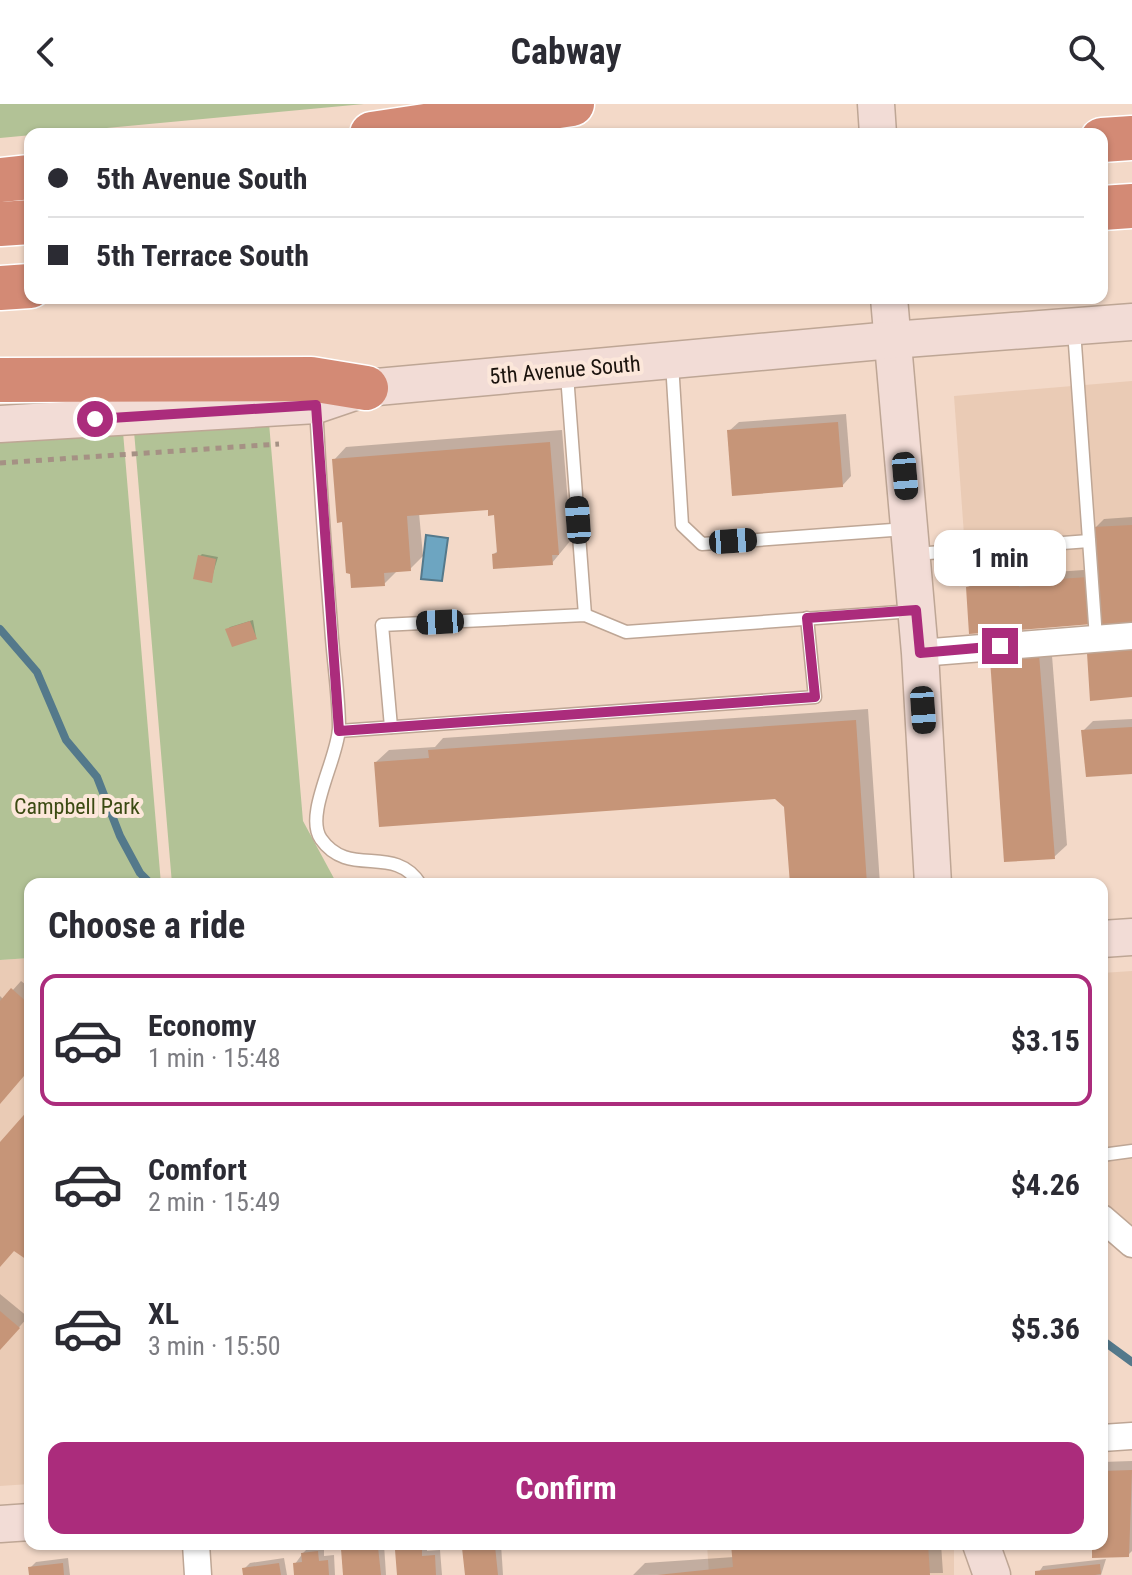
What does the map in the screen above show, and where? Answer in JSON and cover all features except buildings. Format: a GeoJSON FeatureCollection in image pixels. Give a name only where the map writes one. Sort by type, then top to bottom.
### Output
{"type":"FeatureCollection","features":[{"type":"Feature","properties":{"kind":"highway"},"geometry":{"type":"LineString","coordinates":[[412,128],[572,104]]}},
{"type":"Feature","properties":{"kind":"highway"},"geometry":{"type":"LineString","coordinates":[[1108,140],[1132,138]]}},
{"type":"Feature","properties":{"kind":"highway"},"geometry":{"type":"LineString","coordinates":[[0,180],[24,178]]}},
{"type":"Feature","properties":{"kind":"highway"},"geometry":{"type":"LineString","coordinates":[[1108,208],[1132,206]]}},
{"type":"Feature","properties":{"kind":"highway"},"geometry":{"type":"LineString","coordinates":[[0,224],[24,222]]}},
{"type":"Feature","properties":{"kind":"highway"},"geometry":{"type":"LineString","coordinates":[[0,288],[24,286]]}},
{"type":"Feature","properties":{"kind":"highway"},"geometry":{"type":"LineString","coordinates":[[0,380],[311,379],[366,388]]}},
{"type":"Feature","properties":{"kind":"main road"},"geometry":{"type":"LineString","coordinates":[[876,104],[878,128]]}},
{"type":"Feature","properties":{"kind":"main road"},"geometry":{"type":"LineString","coordinates":[[889,304],[920,653],[933,878]]}},
{"type":"Feature","properties":{"kind":"main road","name":"5th Avenue South"},"geometry":{"type":"LineString","coordinates":[[0,424],[316,405],[366,388],[892,340],[1132,322]]}},
{"type":"Feature","properties":{"kind":"main road"},"geometry":{"type":"LineString","coordinates":[[1108,939],[1132,937]]}},
{"type":"Feature","properties":{"kind":"main road"},"geometry":{"type":"LineString","coordinates":[[0,1524],[24,1522]]}},
{"type":"Feature","properties":{"kind":"main road"},"geometry":{"type":"LineString","coordinates":[[972,1550],[974,1575]]}},
{"type":"Feature","properties":{"kind":"main road"},"geometry":{"type":"LineString","coordinates":[[983,1550],[992,1575]]}},
{"type":"Feature","properties":{"kind":"street"},"geometry":{"type":"LineString","coordinates":[[920,653],[1132,636]]}},
{"type":"Feature","properties":{"kind":"street"},"geometry":{"type":"LineString","coordinates":[[1108,1223],[1132,1244]]}},
{"type":"Feature","properties":{"kind":"street"},"geometry":{"type":"LineString","coordinates":[[1108,1438],[1132,1436]]}},
{"type":"Feature","properties":{"kind":"street"},"geometry":{"type":"LineString","coordinates":[[196,1550],[198,1575]]}},
{"type":"Feature","properties":{"kind":"lane"},"geometry":{"type":"LineString","coordinates":[[1074,326],[1096,638]]}},
{"type":"Feature","properties":{"kind":"lane"},"geometry":{"type":"LineString","coordinates":[[672,360],[682,525],[702,544],[1089,541]]}},
{"type":"Feature","properties":{"kind":"lane"},"geometry":{"type":"LineString","coordinates":[[566,369],[585,615]]}},
{"type":"Feature","properties":{"kind":"lane"},"geometry":{"type":"LineString","coordinates":[[316,405],[339,731],[316,814],[316,829],[322,841],[356,861],[400,863],[411,869],[416,878]]}},
{"type":"Feature","properties":{"kind":"lane"},"geometry":{"type":"LineString","coordinates":[[391,727],[382,625],[585,615],[626,632],[916,610]]}},
{"type":"Feature","properties":{"kind":"lane"},"geometry":{"type":"LineString","coordinates":[[339,731],[815,697],[807,618]]}},
{"type":"Feature","properties":{"kind":"lane"},"geometry":{"type":"LineString","coordinates":[[1108,1154],[1132,1151]]}},
{"type":"Feature","properties":{"kind":"path"},"geometry":{"type":"LineString","coordinates":[[0,463],[279,444]]}},
{"type":"Feature","properties":{"kind":"shaded area"},"geometry":{"type":"Polygon","coordinates":[[[1132,381],[1132,620],[971,632],[954,396],[1132,381]]]}},
{"type":"Feature","properties":{"kind":"shaded area"},"geometry":{"type":"Polygon","coordinates":[[[24,958],[24,1484],[0,1486],[0,960],[24,958]]]}},
{"type":"Feature","properties":{"kind":"shaded area"},"geometry":{"type":"Polygon","coordinates":[[[1132,971],[1132,1225],[1108,1206],[1108,973],[1132,971]]]}},
{"type":"Feature","properties":{"kind":"shaded area"},"geometry":{"type":"Polygon","coordinates":[[[707,1550],[954,1550],[954,1575],[709,1575],[707,1550]]]}},
{"type":"Feature","properties":{"kind":"green space"},"geometry":{"type":"Polygon","coordinates":[[[0,104],[364,104],[107,128],[24,128],[24,136],[0,138],[0,104]]]}},
{"type":"Feature","properties":{"kind":"green space"},"geometry":{"type":"Polygon","coordinates":[[[269,423],[303,821],[334,878],[171,878],[134,431],[269,423]]]}},
{"type":"Feature","properties":{"kind":"green space","name":"Campbell Park"},"geometry":{"type":"Polygon","coordinates":[[[123,432],[160,878],[24,878],[24,958],[0,960],[0,441],[123,432]]]}},
{"type":"Feature","properties":{"kind":"water"},"geometry":{"type":"Polygon","coordinates":[[[426,535],[448,538],[442,581],[421,579],[426,535]]]}},
{"type":"Feature","properties":{"kind":"waterway"},"geometry":{"type":"LineString","coordinates":[[0,629],[37,672],[66,740],[97,777],[120,836],[145,878]]}},
{"type":"Feature","properties":{"kind":"waterway"},"geometry":{"type":"LineString","coordinates":[[1108,1344],[1132,1362]]}},
{"type":"Feature","properties":{"kind":"route"},"geometry":{"type":"LineString","coordinates":[[95,419],[316,405],[339,731],[815,697],[807,618],[916,610],[920,653],[1000,646]]}}]}
